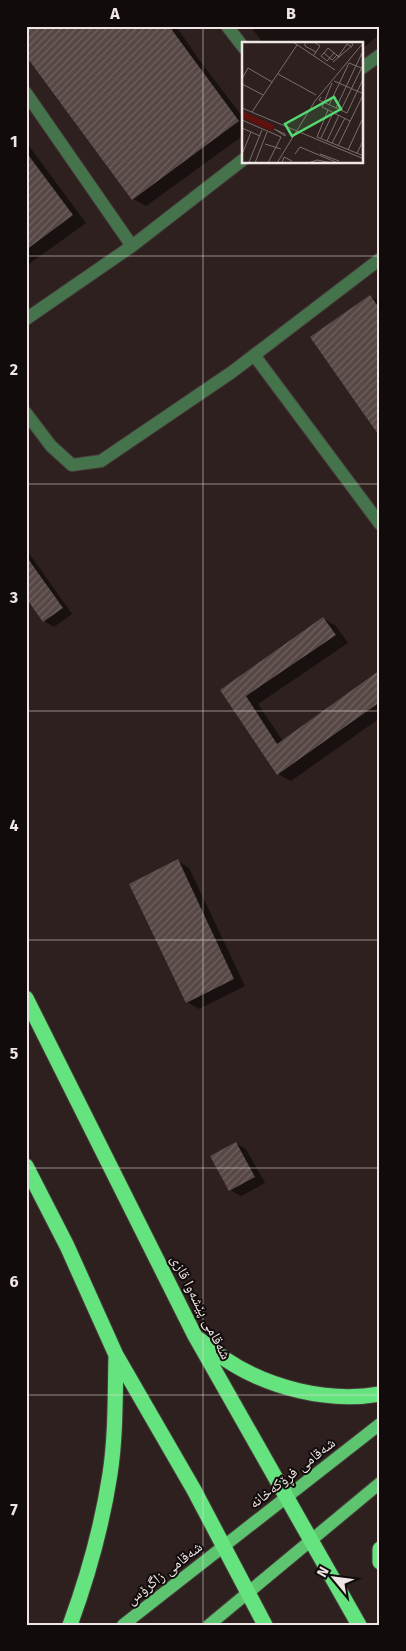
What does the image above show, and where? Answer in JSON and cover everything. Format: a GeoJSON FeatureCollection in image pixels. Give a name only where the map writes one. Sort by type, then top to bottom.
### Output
{"type":"FeatureCollection","features":[{"type":"Feature","properties":{"kind":"highway","name":"شەقامی پێشەوا قازی"},"geometry":{"type":"LineString","coordinates":[[26,998],[194,1334],[359,1625]]}},
{"type":"Feature","properties":{"kind":"highway"},"geometry":{"type":"LineString","coordinates":[[26,1166],[67,1246],[116,1355],[194,1490],[265,1625]]}},
{"type":"Feature","properties":{"kind":"highway"},"geometry":{"type":"LineString","coordinates":[[194,1334],[225,1359],[260,1378],[298,1390],[338,1396],[380,1394]]}},
{"type":"Feature","properties":{"kind":"highway"},"geometry":{"type":"LineString","coordinates":[[70,1625],[85,1583],[97,1537],[110,1473],[115,1417],[116,1355]]}},
{"type":"Feature","properties":{"kind":"highway"},"geometry":{"type":"LineString","coordinates":[[380,1549],[380,1562]]}},
{"type":"Feature","properties":{"kind":"main road","name":"شەقامی فڕۆکەخانە"},"geometry":{"type":"LineString","coordinates":[[224,1547],[380,1424]]}},
{"type":"Feature","properties":{"kind":"main road"},"geometry":{"type":"LineString","coordinates":[[209,1625],[380,1483]]}},
{"type":"Feature","properties":{"kind":"main road","name":"شەقامی زاگرۆس"},"geometry":{"type":"LineString","coordinates":[[123,1625],[224,1547]]}},
{"type":"Feature","properties":{"kind":"street"},"geometry":{"type":"LineString","coordinates":[[228,26],[242,45]]}},
{"type":"Feature","properties":{"kind":"street"},"geometry":{"type":"LineString","coordinates":[[364,67],[380,55]]}},
{"type":"Feature","properties":{"kind":"street"},"geometry":{"type":"LineString","coordinates":[[26,93],[132,246]]}},
{"type":"Feature","properties":{"kind":"street"},"geometry":{"type":"LineString","coordinates":[[26,319],[132,246],[242,161]]}},
{"type":"Feature","properties":{"kind":"street"},"geometry":{"type":"LineString","coordinates":[[26,413],[51,446],[72,465],[101,461],[232,372],[380,259]]}},
{"type":"Feature","properties":{"kind":"street"},"geometry":{"type":"LineString","coordinates":[[254,355],[380,524]]}},
{"type":"Feature","properties":{"kind":"building"},"geometry":{"type":"Polygon","coordinates":[[[26,26],[169,26],[239,121],[132,200],[26,56],[26,26]]]}},
{"type":"Feature","properties":{"kind":"building"},"geometry":{"type":"Polygon","coordinates":[[[26,152],[73,215],[26,250],[26,152]]]}},
{"type":"Feature","properties":{"kind":"building"},"geometry":{"type":"Polygon","coordinates":[[[370,295],[380,309],[380,437],[310,337],[370,295]]]}},
{"type":"Feature","properties":{"kind":"building"},"geometry":{"type":"Polygon","coordinates":[[[26,556],[63,608],[43,622],[26,598],[26,556]]]}},
{"type":"Feature","properties":{"kind":"building"},"geometry":{"type":"Polygon","coordinates":[[[323,617],[336,635],[246,696],[277,744],[380,670],[380,702],[277,775],[220,690],[323,617]]]}},
{"type":"Feature","properties":{"kind":"building"},"geometry":{"type":"Polygon","coordinates":[[[178,859],[234,979],[186,1003],[129,884],[178,859]]]}},
{"type":"Feature","properties":{"kind":"building"},"geometry":{"type":"Polygon","coordinates":[[[236,1142],[255,1177],[229,1191],[210,1156],[236,1142]]]}}]}
